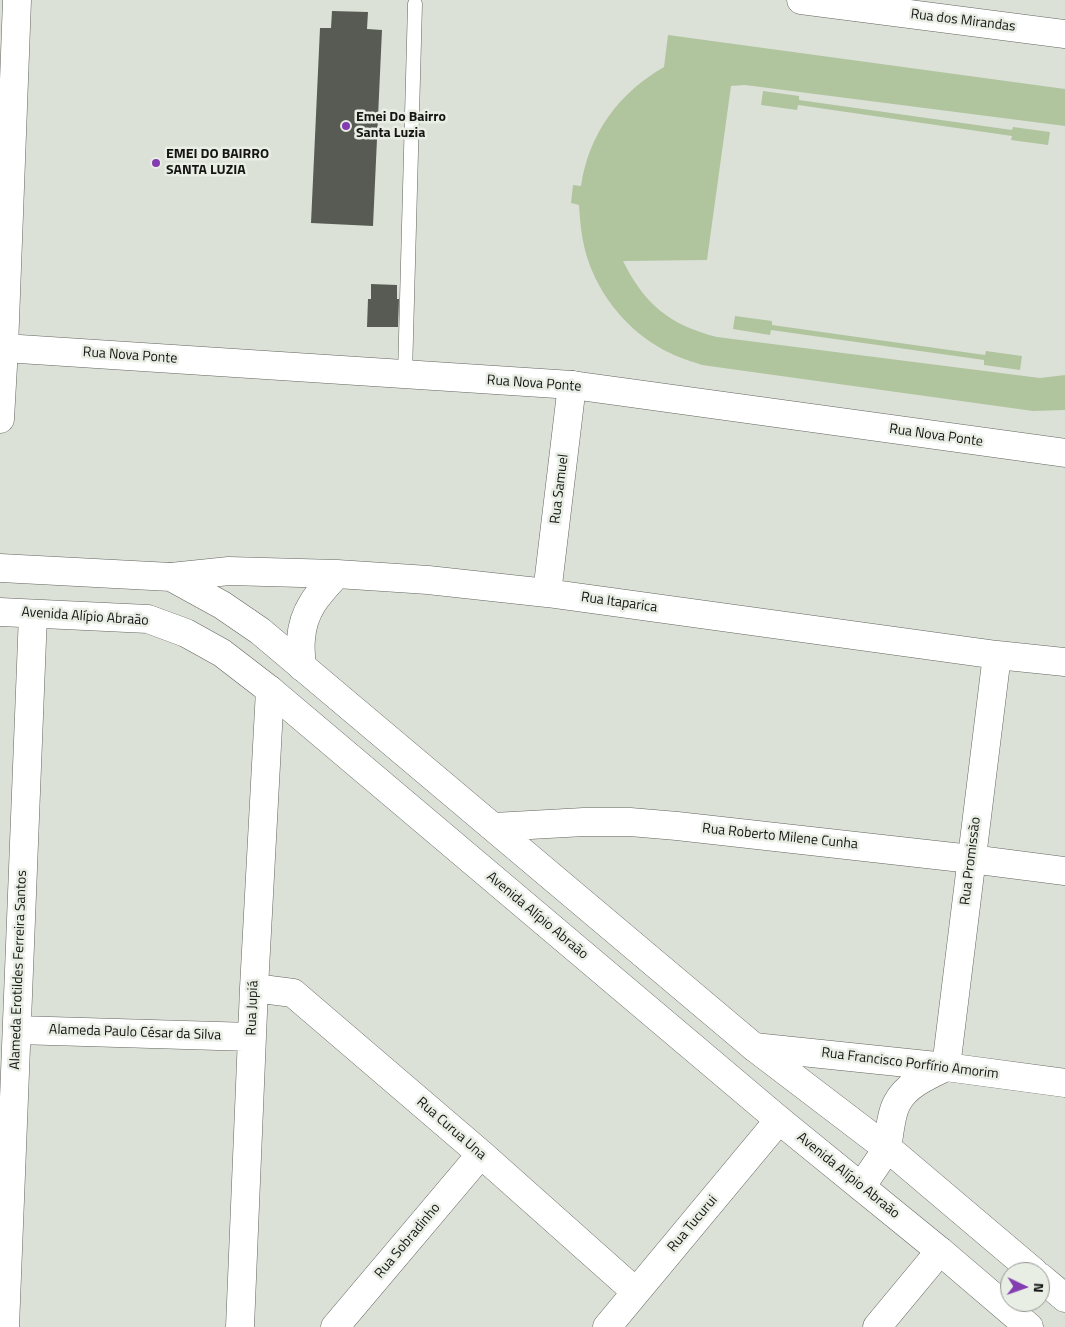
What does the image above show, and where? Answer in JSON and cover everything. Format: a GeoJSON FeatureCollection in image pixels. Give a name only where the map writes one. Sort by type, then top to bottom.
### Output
{"type":"FeatureCollection","features":[{"type":"Feature","properties":{"kind":"street"},"geometry":{"type":"LineString","coordinates":[[0,418],[6,139],[17,0]]}},
{"type":"Feature","properties":{"kind":"street","name":"Rua dos Mirandas"},"geometry":{"type":"LineString","coordinates":[[801,0],[1065,34]]}},
{"type":"Feature","properties":{"kind":"street","name":"Rua Nova Ponte"},"geometry":{"type":"LineString","coordinates":[[2,348],[572,386],[1065,453]]}},
{"type":"Feature","properties":{"kind":"street","name":"Rua Samuel"},"geometry":{"type":"LineString","coordinates":[[547,592],[572,386]]}},
{"type":"Feature","properties":{"kind":"street"},"geometry":{"type":"LineString","coordinates":[[0,568],[171,577],[222,605],[260,631],[754,1047],[887,1149],[1022,1262]]}},
{"type":"Feature","properties":{"kind":"street","name":"Rua Itaparica"},"geometry":{"type":"LineString","coordinates":[[171,577],[229,571],[337,574],[428,580],[547,592],[997,655],[1065,662]]}},
{"type":"Feature","properties":{"kind":"street"},"geometry":{"type":"LineString","coordinates":[[302,667],[300,639],[306,614],[320,592],[337,574]]}},
{"type":"Feature","properties":{"kind":"street","name":"Avenida Alípio Abraão"},"geometry":{"type":"LineString","coordinates":[[0,612],[148,619],[186,632],[222,653],[270,690],[779,1120],[1029,1327]]}},
{"type":"Feature","properties":{"kind":"street","name":"Alameda Erotildes Ferreira Santos"},"geometry":{"type":"LineString","coordinates":[[3,1313],[17,1030],[33,614]]}},
{"type":"Feature","properties":{"kind":"street","name":"Rua Promissão"},"geometry":{"type":"LineString","coordinates":[[946,1067],[997,655]]}},
{"type":"Feature","properties":{"kind":"street","name":"Rua Jupiá"},"geometry":{"type":"LineString","coordinates":[[240,1327],[254,988],[270,690]]}},
{"type":"Feature","properties":{"kind":"street","name":"Rua Roberto Milene Cunha"},"geometry":{"type":"LineString","coordinates":[[494,827],[584,822],[668,825],[1065,871]]}},
{"type":"Feature","properties":{"kind":"street","name":"Rua Curua Una"},"geometry":{"type":"LineString","coordinates":[[254,988],[293,993],[481,1154],[636,1292]]}},
{"type":"Feature","properties":{"kind":"street","name":"Alameda Paulo César da Silva"},"geometry":{"type":"LineString","coordinates":[[17,1030],[252,1037]]}},
{"type":"Feature","properties":{"kind":"street","name":"Rua Francisco Porfírio Amorim"},"geometry":{"type":"LineString","coordinates":[[754,1047],[946,1067],[1065,1083]]}},
{"type":"Feature","properties":{"kind":"street"},"geometry":{"type":"LineString","coordinates":[[861,1187],[887,1149],[897,1103],[906,1091],[920,1079],[946,1067]]}},
{"type":"Feature","properties":{"kind":"street","name":"Rua Tucurui"},"geometry":{"type":"LineString","coordinates":[[607,1327],[779,1120]]}},
{"type":"Feature","properties":{"kind":"street","name":"Rua Sobradinho"},"geometry":{"type":"LineString","coordinates":[[335,1327],[481,1154]]}},
{"type":"Feature","properties":{"kind":"street"},"geometry":{"type":"LineString","coordinates":[[877,1327],[940,1252]]}},
{"type":"Feature","properties":{"kind":"street"},"geometry":{"type":"LineString","coordinates":[[1050,1285],[1065,1298]]}},
{"type":"Feature","properties":{"kind":"lane"},"geometry":{"type":"LineString","coordinates":[[405,374],[415,4]]}},
{"type":"Feature","properties":{"kind":"green space"},"geometry":{"type":"Polygon","coordinates":[[[668,35],[1065,89],[1065,126],[745,85],[731,86],[707,260],[623,261],[640,290],[650,301],[672,319],[700,332],[717,337],[1040,378],[1065,375],[1065,410],[1033,411],[702,365],[662,349],[632,328],[621,317],[603,292],[590,264],[585,250],[579,205],[571,203],[573,185],[581,186],[591,149],[609,116],[633,89],[664,67],[668,35]]]}},
{"type":"Feature","properties":{"kind":"green space"},"geometry":{"type":"Polygon","coordinates":[[[763,91],[799,96],[799,100],[1012,130],[1013,127],[1050,132],[1048,145],[1011,140],[1012,136],[798,105],[797,110],[761,105],[763,91]]]}},
{"type":"Feature","properties":{"kind":"green space"},"geometry":{"type":"Polygon","coordinates":[[[735,316],[772,321],[772,325],[985,355],[986,351],[1022,356],[1020,370],[984,365],[984,360],[771,330],[770,335],[733,329],[735,316]]]}},
{"type":"Feature","properties":{"kind":"building","name":"Emei Do Bairro Santa Luzia"},"geometry":{"type":"Polygon","coordinates":[[[332,11],[368,12],[367,29],[382,30],[373,226],[311,223],[320,28],[331,28],[332,11]]]}},
{"type":"Feature","properties":{"kind":"building"},"geometry":{"type":"Polygon","coordinates":[[[371,284],[397,285],[397,299],[399,299],[398,327],[367,327],[368,299],[371,299],[371,284]]]}},
{"type":"Feature","properties":{"kind":"place","name":"Emei Do Bairro Santa Luzia"},"geometry":{"type":"Point","coordinates":[346,126]}},
{"type":"Feature","properties":{"kind":"place","name":"EMEI DO BAIRRO SANTA LUZIA"},"geometry":{"type":"Point","coordinates":[156,163]}}]}
